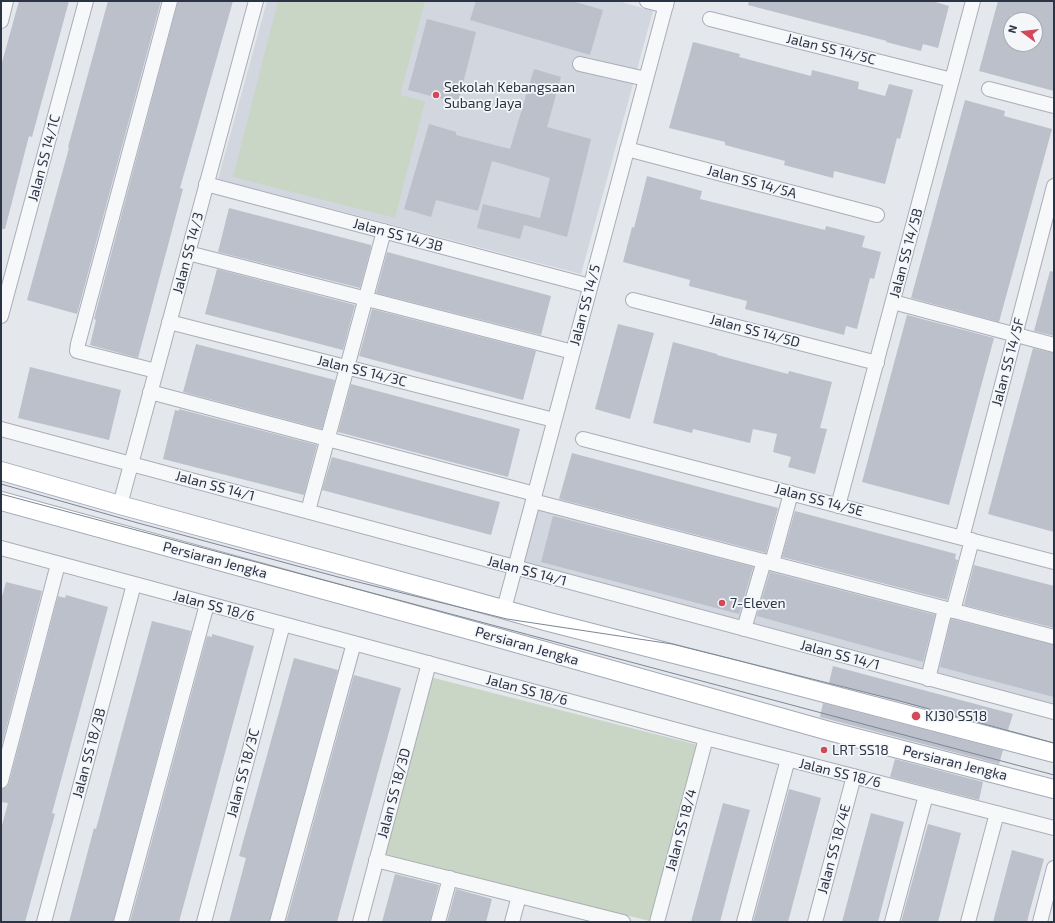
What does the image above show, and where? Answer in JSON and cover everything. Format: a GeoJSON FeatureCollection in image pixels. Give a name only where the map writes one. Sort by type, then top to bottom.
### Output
{"type":"FeatureCollection","features":[{"type":"Feature","properties":{"kind":"main road","name":"Persiaran Jengka"},"geometry":{"type":"LineString","coordinates":[[1,471],[549,622],[1054,753]]}},
{"type":"Feature","properties":{"kind":"main road","name":"Persiaran Jengka"},"geometry":{"type":"LineString","coordinates":[[1,501],[477,632],[828,731],[1054,789]]}},
{"type":"Feature","properties":{"kind":"main road"},"geometry":{"type":"LineString","coordinates":[[114,532],[120,505]]}},
{"type":"Feature","properties":{"kind":"street"},"geometry":{"type":"LineString","coordinates":[[1,21],[6,1]]}},
{"type":"Feature","properties":{"kind":"street","name":"Jalan SS 14/1C"},"geometry":{"type":"LineString","coordinates":[[1,316],[86,1]]}},
{"type":"Feature","properties":{"kind":"street"},"geometry":{"type":"LineString","coordinates":[[156,371],[77,352],[170,1]]}},
{"type":"Feature","properties":{"kind":"street","name":"Jalan SS 14/3"},"geometry":{"type":"LineString","coordinates":[[120,505],[256,1]]}},
{"type":"Feature","properties":{"kind":"street"},"geometry":{"type":"LineString","coordinates":[[647,1],[666,4]]}},
{"type":"Feature","properties":{"kind":"street","name":"Jalan SS 14/5B"},"geometry":{"type":"LineString","coordinates":[[838,506],[973,1]]}},
{"type":"Feature","properties":{"kind":"street","name":"Jalan SS 14/5"},"geometry":{"type":"LineString","coordinates":[[504,609],[666,4]]}},
{"type":"Feature","properties":{"kind":"street","name":"Jalan SS 14/5C"},"geometry":{"type":"LineString","coordinates":[[710,19],[952,80]]}},
{"type":"Feature","properties":{"kind":"street"},"geometry":{"type":"LineString","coordinates":[[580,64],[646,79]]}},
{"type":"Feature","properties":{"kind":"street"},"geometry":{"type":"LineString","coordinates":[[989,89],[1054,106]]}},
{"type":"Feature","properties":{"kind":"street","name":"Jalan SS 14/5A"},"geometry":{"type":"LineString","coordinates":[[627,149],[877,215]]}},
{"type":"Feature","properties":{"kind":"street","name":"Jalan SS 14/3B"},"geometry":{"type":"LineString","coordinates":[[206,184],[590,286]]}},
{"type":"Feature","properties":{"kind":"street","name":"Jalan SS 14/5F"},"geometry":{"type":"LineString","coordinates":[[928,679],[949,610],[1015,334],[1054,186]]}},
{"type":"Feature","properties":{"kind":"street"},"geometry":{"type":"LineString","coordinates":[[308,511],[384,231]]}},
{"type":"Feature","properties":{"kind":"street"},"geometry":{"type":"LineString","coordinates":[[188,253],[573,352]]}},
{"type":"Feature","properties":{"kind":"street","name":"Jalan SS 14/5D"},"geometry":{"type":"LineString","coordinates":[[633,300],[877,363]]}},
{"type":"Feature","properties":{"kind":"street"},"geometry":{"type":"LineString","coordinates":[[893,302],[1054,345]]}},
{"type":"Feature","properties":{"kind":"street","name":"Jalan SS 14/3C"},"geometry":{"type":"LineString","coordinates":[[169,322],[554,420]]}},
{"type":"Feature","properties":{"kind":"street"},"geometry":{"type":"LineString","coordinates":[[150,392],[328,439],[534,498],[768,562],[1054,637]]}},
{"type":"Feature","properties":{"kind":"street","name":"Jalan SS 14/1"},"geometry":{"type":"LineString","coordinates":[[1,429],[1054,712]]}},
{"type":"Feature","properties":{"kind":"street","name":"Jalan SS 14/5E"},"geometry":{"type":"LineString","coordinates":[[583,439],[1054,562]]}},
{"type":"Feature","properties":{"kind":"street"},"geometry":{"type":"LineString","coordinates":[[744,629],[791,493]]}},
{"type":"Feature","properties":{"kind":"street","name":"Jalan SS 18/6"},"geometry":{"type":"LineString","coordinates":[[1,548],[706,738],[1054,828]]}},
{"type":"Feature","properties":{"kind":"street"},"geometry":{"type":"LineString","coordinates":[[1,782],[58,564]]}},
{"type":"Feature","properties":{"kind":"street","name":"Jalan SS 18/3B"},"geometry":{"type":"LineString","coordinates":[[44,922],[134,584]]}},
{"type":"Feature","properties":{"kind":"street"},"geometry":{"type":"LineString","coordinates":[[121,922],[207,604]]}},
{"type":"Feature","properties":{"kind":"street","name":"Jalan SS 18/3C"},"geometry":{"type":"LineString","coordinates":[[204,922],[283,624]]}},
{"type":"Feature","properties":{"kind":"street"},"geometry":{"type":"LineString","coordinates":[[277,922],[354,643]]}},
{"type":"Feature","properties":{"kind":"street","name":"Jalan SS 18/3D"},"geometry":{"type":"LineString","coordinates":[[360,922],[429,663]]}},
{"type":"Feature","properties":{"kind":"street","name":"Jalan SS 18/4"},"geometry":{"type":"LineString","coordinates":[[657,922],[706,738]]}},
{"type":"Feature","properties":{"kind":"street"},"geometry":{"type":"LineString","coordinates":[[744,922],[788,759]]}},
{"type":"Feature","properties":{"kind":"street","name":"Jalan SS 18/4E"},"geometry":{"type":"LineString","coordinates":[[815,922],[854,776]]}},
{"type":"Feature","properties":{"kind":"street"},"geometry":{"type":"LineString","coordinates":[[892,922],[926,795]]}},
{"type":"Feature","properties":{"kind":"street"},"geometry":{"type":"LineString","coordinates":[[968,922],[997,813]]}},
{"type":"Feature","properties":{"kind":"street"},"geometry":{"type":"LineString","coordinates":[[376,860],[519,896],[583,917],[623,922]]}},
{"type":"Feature","properties":{"kind":"street"},"geometry":{"type":"LineString","coordinates":[[1040,922],[1054,868]]}},
{"type":"Feature","properties":{"kind":"street"},"geometry":{"type":"LineString","coordinates":[[438,922],[450,878]]}},
{"type":"Feature","properties":{"kind":"street"},"geometry":{"type":"LineString","coordinates":[[512,922],[519,896]]}},
{"type":"Feature","properties":{"kind":"shaded area","name":"Sekolah Kebangsaan Subang Jaya"},"geometry":{"type":"Polygon","coordinates":[[[267,1],[618,1],[653,11],[581,274],[218,179],[267,1]]]}},
{"type":"Feature","properties":{"kind":"shaded area"},"geometry":{"type":"Polygon","coordinates":[[[539,507],[1054,641],[1054,709],[523,567],[539,507]]]}},
{"type":"Feature","properties":{"kind":"green space"},"geometry":{"type":"Polygon","coordinates":[[[278,1],[425,1],[400,95],[425,101],[395,218],[233,177],[278,1]]]}},
{"type":"Feature","properties":{"kind":"green space"},"geometry":{"type":"Polygon","coordinates":[[[430,677],[698,745],[653,922],[385,854],[430,677]]]}},
{"type":"Feature","properties":{"kind":"building"},"geometry":{"type":"Polygon","coordinates":[[[19,1],[69,1],[32,137],[29,136],[5,229],[1,229],[1,66],[19,1]]]}},
{"type":"Feature","properties":{"kind":"building"},"geometry":{"type":"Polygon","coordinates":[[[108,1],[161,1],[77,314],[27,300],[108,1]]]}},
{"type":"Feature","properties":{"kind":"building"},"geometry":{"type":"Polygon","coordinates":[[[178,1],[233,1],[180,188],[183,189],[138,358],[90,345],[96,320],[94,319],[178,1]]]}},
{"type":"Feature","properties":{"kind":"building"},"geometry":{"type":"Polygon","coordinates":[[[476,1],[572,1],[603,10],[590,55],[470,20],[476,1]]]}},
{"type":"Feature","properties":{"kind":"building"},"geometry":{"type":"Polygon","coordinates":[[[749,1],[932,1],[949,6],[938,48],[923,44],[921,51],[748,5],[749,1]]]}},
{"type":"Feature","properties":{"kind":"building"},"geometry":{"type":"Polygon","coordinates":[[[998,1],[1054,1],[1054,91],[979,71],[998,1]]]}},
{"type":"Feature","properties":{"kind":"building"},"geometry":{"type":"Polygon","coordinates":[[[427,19],[476,32],[458,103],[408,90],[427,19]]]}},
{"type":"Feature","properties":{"kind":"building"},"geometry":{"type":"Polygon","coordinates":[[[693,42],[740,54],[739,57],[811,76],[812,70],[859,82],[858,89],[885,96],[889,84],[913,90],[900,139],[897,138],[885,184],[834,171],[833,178],[784,165],[785,161],[725,145],[725,142],[669,128],[693,42]]]}},
{"type":"Feature","properties":{"kind":"building"},"geometry":{"type":"Polygon","coordinates":[[[534,69],[561,77],[547,127],[591,139],[567,237],[524,225],[520,239],[477,228],[483,204],[540,218],[550,178],[492,161],[478,211],[436,200],[431,217],[404,209],[429,124],[456,132],[456,135],[510,149],[534,69]]]}},
{"type":"Feature","properties":{"kind":"building"},"geometry":{"type":"Polygon","coordinates":[[[965,100],[1005,111],[1004,116],[1052,129],[999,322],[911,298],[965,100]]]}},
{"type":"Feature","properties":{"kind":"building"},"geometry":{"type":"Polygon","coordinates":[[[647,176],[702,191],[700,199],[825,230],[826,226],[865,236],[862,247],[881,252],[874,279],[870,278],[857,329],[846,326],[844,335],[745,309],[747,301],[689,286],[690,280],[623,262],[632,227],[634,228],[647,176]]]}},
{"type":"Feature","properties":{"kind":"building"},"geometry":{"type":"Polygon","coordinates":[[[229,208],[371,245],[360,288],[218,252],[229,208]]]}},
{"type":"Feature","properties":{"kind":"building"},"geometry":{"type":"Polygon","coordinates":[[[387,252],[551,296],[541,335],[376,293],[387,252]]]}},
{"type":"Feature","properties":{"kind":"building"},"geometry":{"type":"Polygon","coordinates":[[[217,269],[355,305],[343,350],[205,314],[217,269]]]}},
{"type":"Feature","properties":{"kind":"building"},"geometry":{"type":"Polygon","coordinates":[[[1050,271],[1054,272],[1054,336],[1034,331],[1050,271]]]}},
{"type":"Feature","properties":{"kind":"building"},"geometry":{"type":"Polygon","coordinates":[[[372,309],[536,351],[523,400],[359,356],[372,309]]]}},
{"type":"Feature","properties":{"kind":"building"},"geometry":{"type":"Polygon","coordinates":[[[907,315],[994,338],[949,505],[862,482],[907,315]]]}},
{"type":"Feature","properties":{"kind":"building"},"geometry":{"type":"Polygon","coordinates":[[[618,324],[654,333],[630,419],[595,409],[618,324]]]}},
{"type":"Feature","properties":{"kind":"building"},"geometry":{"type":"Polygon","coordinates":[[[673,342],[788,374],[789,371],[832,382],[820,428],[827,429],[815,474],[788,467],[791,457],[773,452],[777,434],[753,429],[750,443],[693,429],[692,433],[653,423],[673,342]]]}},
{"type":"Feature","properties":{"kind":"building"},"geometry":{"type":"Polygon","coordinates":[[[196,344],[335,380],[322,429],[183,392],[196,344]]]}},
{"type":"Feature","properties":{"kind":"building"},"geometry":{"type":"Polygon","coordinates":[[[1033,348],[1054,353],[1054,532],[988,514],[1033,348]]]}},
{"type":"Feature","properties":{"kind":"building"},"geometry":{"type":"Polygon","coordinates":[[[30,367],[121,390],[109,440],[18,418],[30,367]]]}},
{"type":"Feature","properties":{"kind":"building"},"geometry":{"type":"Polygon","coordinates":[[[351,384],[520,429],[508,477],[338,432],[351,384]]]}},
{"type":"Feature","properties":{"kind":"building"},"geometry":{"type":"Polygon","coordinates":[[[179,409],[317,445],[304,495],[163,459],[175,410],[179,411],[179,409]]]}},
{"type":"Feature","properties":{"kind":"building"},"geometry":{"type":"Polygon","coordinates":[[[572,453],[778,508],[766,553],[559,499],[572,453]]]}},
{"type":"Feature","properties":{"kind":"building"},"geometry":{"type":"Polygon","coordinates":[[[332,457],[500,502],[491,535],[322,490],[332,457]]]}},
{"type":"Feature","properties":{"kind":"building"},"geometry":{"type":"Polygon","coordinates":[[[795,511],[956,554],[955,559],[958,560],[947,600],[782,557],[795,511]]]}},
{"type":"Feature","properties":{"kind":"building"},"geometry":{"type":"Polygon","coordinates":[[[553,516],[753,567],[739,614],[541,562],[553,516]]]}},
{"type":"Feature","properties":{"kind":"building"},"geometry":{"type":"Polygon","coordinates":[[[974,565],[1054,586],[1054,628],[964,605],[974,565]]]}},
{"type":"Feature","properties":{"kind":"building"},"geometry":{"type":"Polygon","coordinates":[[[770,572],[935,615],[923,662],[757,616],[770,572]]]}},
{"type":"Feature","properties":{"kind":"building"},"geometry":{"type":"Polygon","coordinates":[[[6,582],[42,591],[1,748],[1,600],[6,582]]]}},
{"type":"Feature","properties":{"kind":"building"},"geometry":{"type":"Polygon","coordinates":[[[66,595],[108,607],[52,813],[55,814],[25,922],[1,922],[1,829],[8,803],[1,802],[1,789],[7,787],[9,783],[58,596],[65,598],[66,595]]]}},
{"type":"Feature","properties":{"kind":"building"},"geometry":{"type":"Polygon","coordinates":[[[951,619],[1054,645],[1054,697],[940,667],[951,619]]]}},
{"type":"Feature","properties":{"kind":"building"},"geometry":{"type":"Polygon","coordinates":[[[152,621],[191,631],[113,922],[69,922],[94,828],[96,829],[152,621]]]}},
{"type":"Feature","properties":{"kind":"building"},"geometry":{"type":"Polygon","coordinates":[[[212,634],[254,646],[179,922],[130,922],[207,636],[212,637],[212,634]]]}},
{"type":"Feature","properties":{"kind":"building"},"geometry":{"type":"Polygon","coordinates":[[[294,658],[338,670],[269,922],[229,922],[246,858],[239,856],[294,658]]]}},
{"type":"Feature","properties":{"kind":"building"},"geometry":{"type":"Polygon","coordinates":[[[833,666],[1013,714],[1008,730],[829,683],[833,666]]]}},
{"type":"Feature","properties":{"kind":"building"},"geometry":{"type":"Polygon","coordinates":[[[354,675],[401,688],[337,922],[286,922],[354,675]]]}},
{"type":"Feature","properties":{"kind":"building"},"geometry":{"type":"Polygon","coordinates":[[[823,703],[1003,750],[999,764],[820,717],[823,703]]]}},
{"type":"Feature","properties":{"kind":"building"},"geometry":{"type":"Polygon","coordinates":[[[895,759],[983,782],[979,800],[890,777],[895,759]]]}},
{"type":"Feature","properties":{"kind":"building"},"geometry":{"type":"Polygon","coordinates":[[[789,789],[821,798],[788,922],[753,922],[789,789]]]}},
{"type":"Feature","properties":{"kind":"building"},"geometry":{"type":"Polygon","coordinates":[[[723,803],[750,810],[720,922],[691,922],[723,803]]]}},
{"type":"Feature","properties":{"kind":"building"},"geometry":{"type":"Polygon","coordinates":[[[871,813],[904,822],[878,922],[842,922],[871,813]]]}},
{"type":"Feature","properties":{"kind":"building"},"geometry":{"type":"Polygon","coordinates":[[[928,824],[961,833],[938,922],[901,922],[928,824]]]}},
{"type":"Feature","properties":{"kind":"building"},"geometry":{"type":"Polygon","coordinates":[[[1012,850],[1044,859],[1027,922],[993,922],[1012,850]]]}},
{"type":"Feature","properties":{"kind":"building"},"geometry":{"type":"Polygon","coordinates":[[[395,874],[439,885],[430,922],[382,922],[395,874]]]}},
{"type":"Feature","properties":{"kind":"building"},"geometry":{"type":"Polygon","coordinates":[[[456,889],[492,899],[486,922],[447,922],[456,889]]]}},
{"type":"Feature","properties":{"kind":"tram line"},"geometry":{"type":"LineString","coordinates":[[1,484],[338,577],[507,619],[672,644],[896,700],[1054,743]]}},
{"type":"Feature","properties":{"kind":"tram line"},"geometry":{"type":"LineString","coordinates":[[1,494],[1054,775]]}},
{"type":"Feature","properties":{"kind":"place","name":"Sekolah Kebangsaan Subang Jaya"},"geometry":{"type":"Point","coordinates":[436,95]}},
{"type":"Feature","properties":{"kind":"place","name":"7-Eleven"},"geometry":{"type":"Point","coordinates":[722,603]}},
{"type":"Feature","properties":{"kind":"place","name":"KJ30 SS18"},"geometry":{"type":"Point","coordinates":[916,716]}},
{"type":"Feature","properties":{"kind":"place","name":"LRT SS18"},"geometry":{"type":"Point","coordinates":[824,750]}}]}
